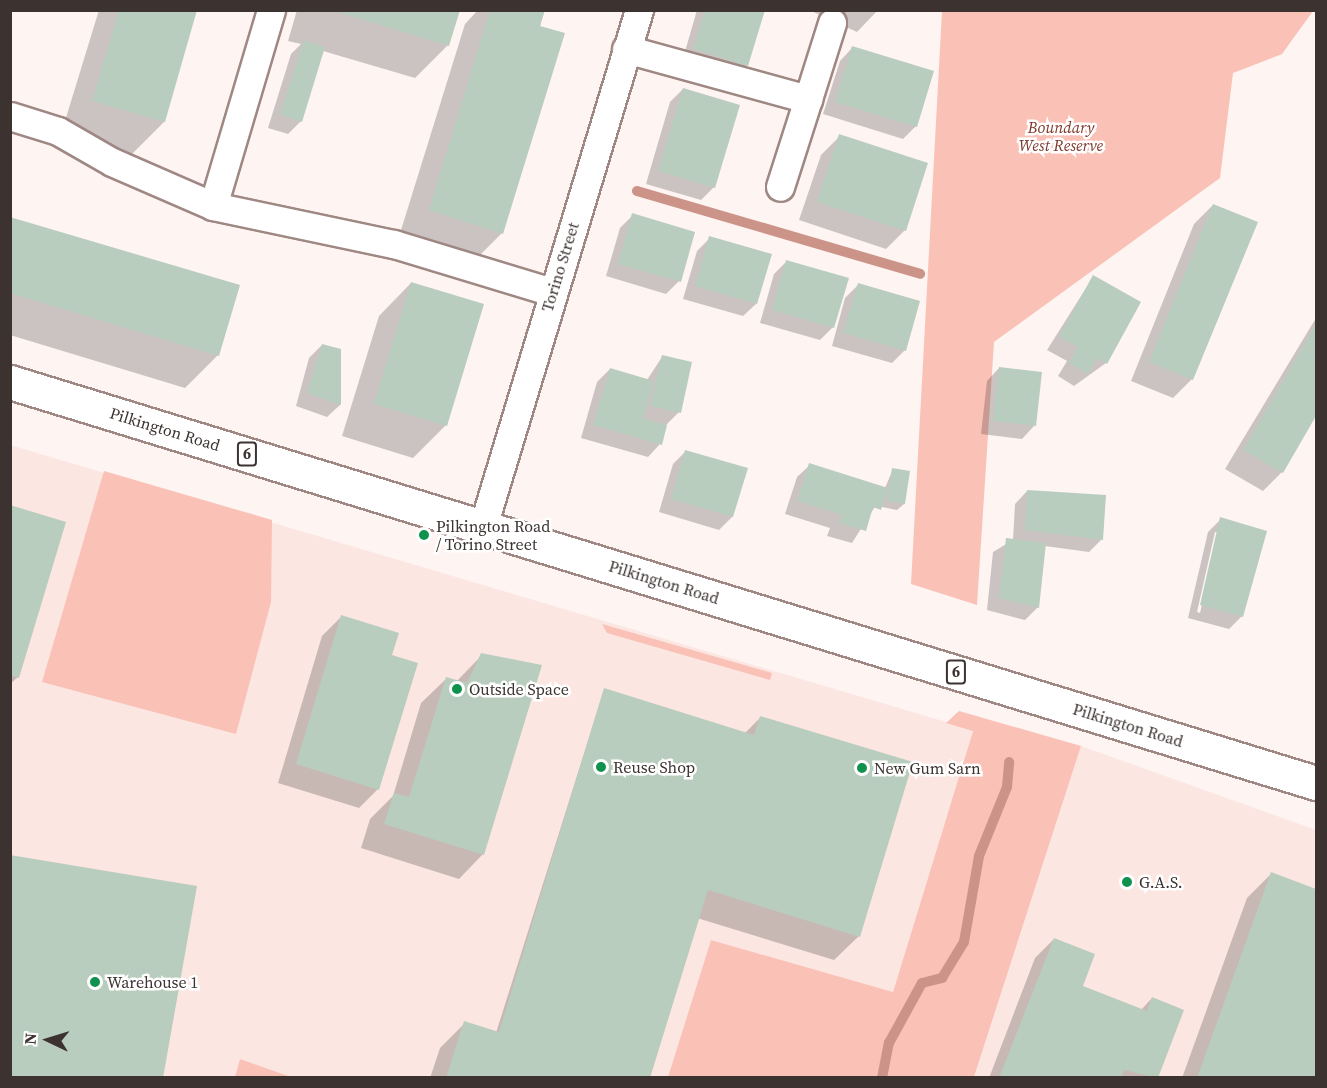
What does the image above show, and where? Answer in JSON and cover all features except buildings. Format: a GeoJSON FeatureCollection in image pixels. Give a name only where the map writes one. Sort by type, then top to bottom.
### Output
{"type":"FeatureCollection","features":[{"type":"Feature","properties":{"kind":"main road","name":"Pilkington Road"},"geometry":{"type":"LineString","coordinates":[[10,382],[484,523],[1317,783]]}},
{"type":"Feature","properties":{"kind":"street"},"geometry":{"type":"LineString","coordinates":[[213,206],[271,10]]}},
{"type":"Feature","properties":{"kind":"street","name":"Torino Street"},"geometry":{"type":"LineString","coordinates":[[484,523],[639,10]]}},
{"type":"Feature","properties":{"kind":"street"},"geometry":{"type":"LineString","coordinates":[[780,187],[832,23]]}},
{"type":"Feature","properties":{"kind":"street"},"geometry":{"type":"LineString","coordinates":[[626,49],[808,99]]}},
{"type":"Feature","properties":{"kind":"street"},"geometry":{"type":"LineString","coordinates":[[10,116],[58,131],[112,162],[213,206],[394,244],[552,292]]}},
{"type":"Feature","properties":{"kind":"shaded area"},"geometry":{"type":"Polygon","coordinates":[[[10,445],[973,730],[893,992],[711,940],[668,1077],[291,1078],[241,1060],[235,1077],[11,1077],[10,445]]]}},
{"type":"Feature","properties":{"kind":"shaded area"},"geometry":{"type":"Polygon","coordinates":[[[1081,746],[1316,830],[1316,1077],[974,1078],[1081,746]]]}},
{"type":"Feature","properties":{"kind":"green space","name":"Boundary West Reserve"},"geometry":{"type":"Polygon","coordinates":[[[942,11],[1313,11],[1282,54],[1233,73],[1220,178],[994,342],[977,605],[911,584],[942,11]]]}},
{"type":"Feature","properties":{"kind":"green space"},"geometry":{"type":"Polygon","coordinates":[[[104,471],[272,520],[271,602],[236,734],[42,682],[104,471]]]}},
{"type":"Feature","properties":{"kind":"green space"},"geometry":{"type":"Polygon","coordinates":[[[602,624],[772,673],[770,680],[607,633],[602,624]]]}},
{"type":"Feature","properties":{"kind":"green space"},"geometry":{"type":"Polygon","coordinates":[[[959,711],[1081,746],[974,1077],[668,1077],[711,940],[893,992],[973,731],[946,723],[959,711]]]}},
{"type":"Feature","properties":{"kind":"green space"},"geometry":{"type":"Polygon","coordinates":[[[240,1059],[291,1077],[235,1077],[240,1059]]]}},
{"type":"Feature","properties":{"kind":"waterway"},"geometry":{"type":"LineString","coordinates":[[637,191],[920,274]]}},
{"type":"Feature","properties":{"kind":"waterway"},"geometry":{"type":"LineString","coordinates":[[882,1078],[889,1043],[922,983],[942,978],[964,942],[979,856],[1007,787],[1009,762]]}},
{"type":"Feature","properties":{"kind":"place","name":"Pilkington Road / Torino Street"},"geometry":{"type":"Point","coordinates":[424,535]}},
{"type":"Feature","properties":{"kind":"place","name":"Outside Space"},"geometry":{"type":"Point","coordinates":[457,689]}},
{"type":"Feature","properties":{"kind":"place","name":"Reuse Shop"},"geometry":{"type":"Point","coordinates":[601,767]}},
{"type":"Feature","properties":{"kind":"place","name":"New Gum Sarn"},"geometry":{"type":"Point","coordinates":[862,768]}},
{"type":"Feature","properties":{"kind":"place","name":"G.A.S."},"geometry":{"type":"Point","coordinates":[1127,882]}},
{"type":"Feature","properties":{"kind":"place","name":"Warehouse 1"},"geometry":{"type":"Point","coordinates":[95,982]}}]}
